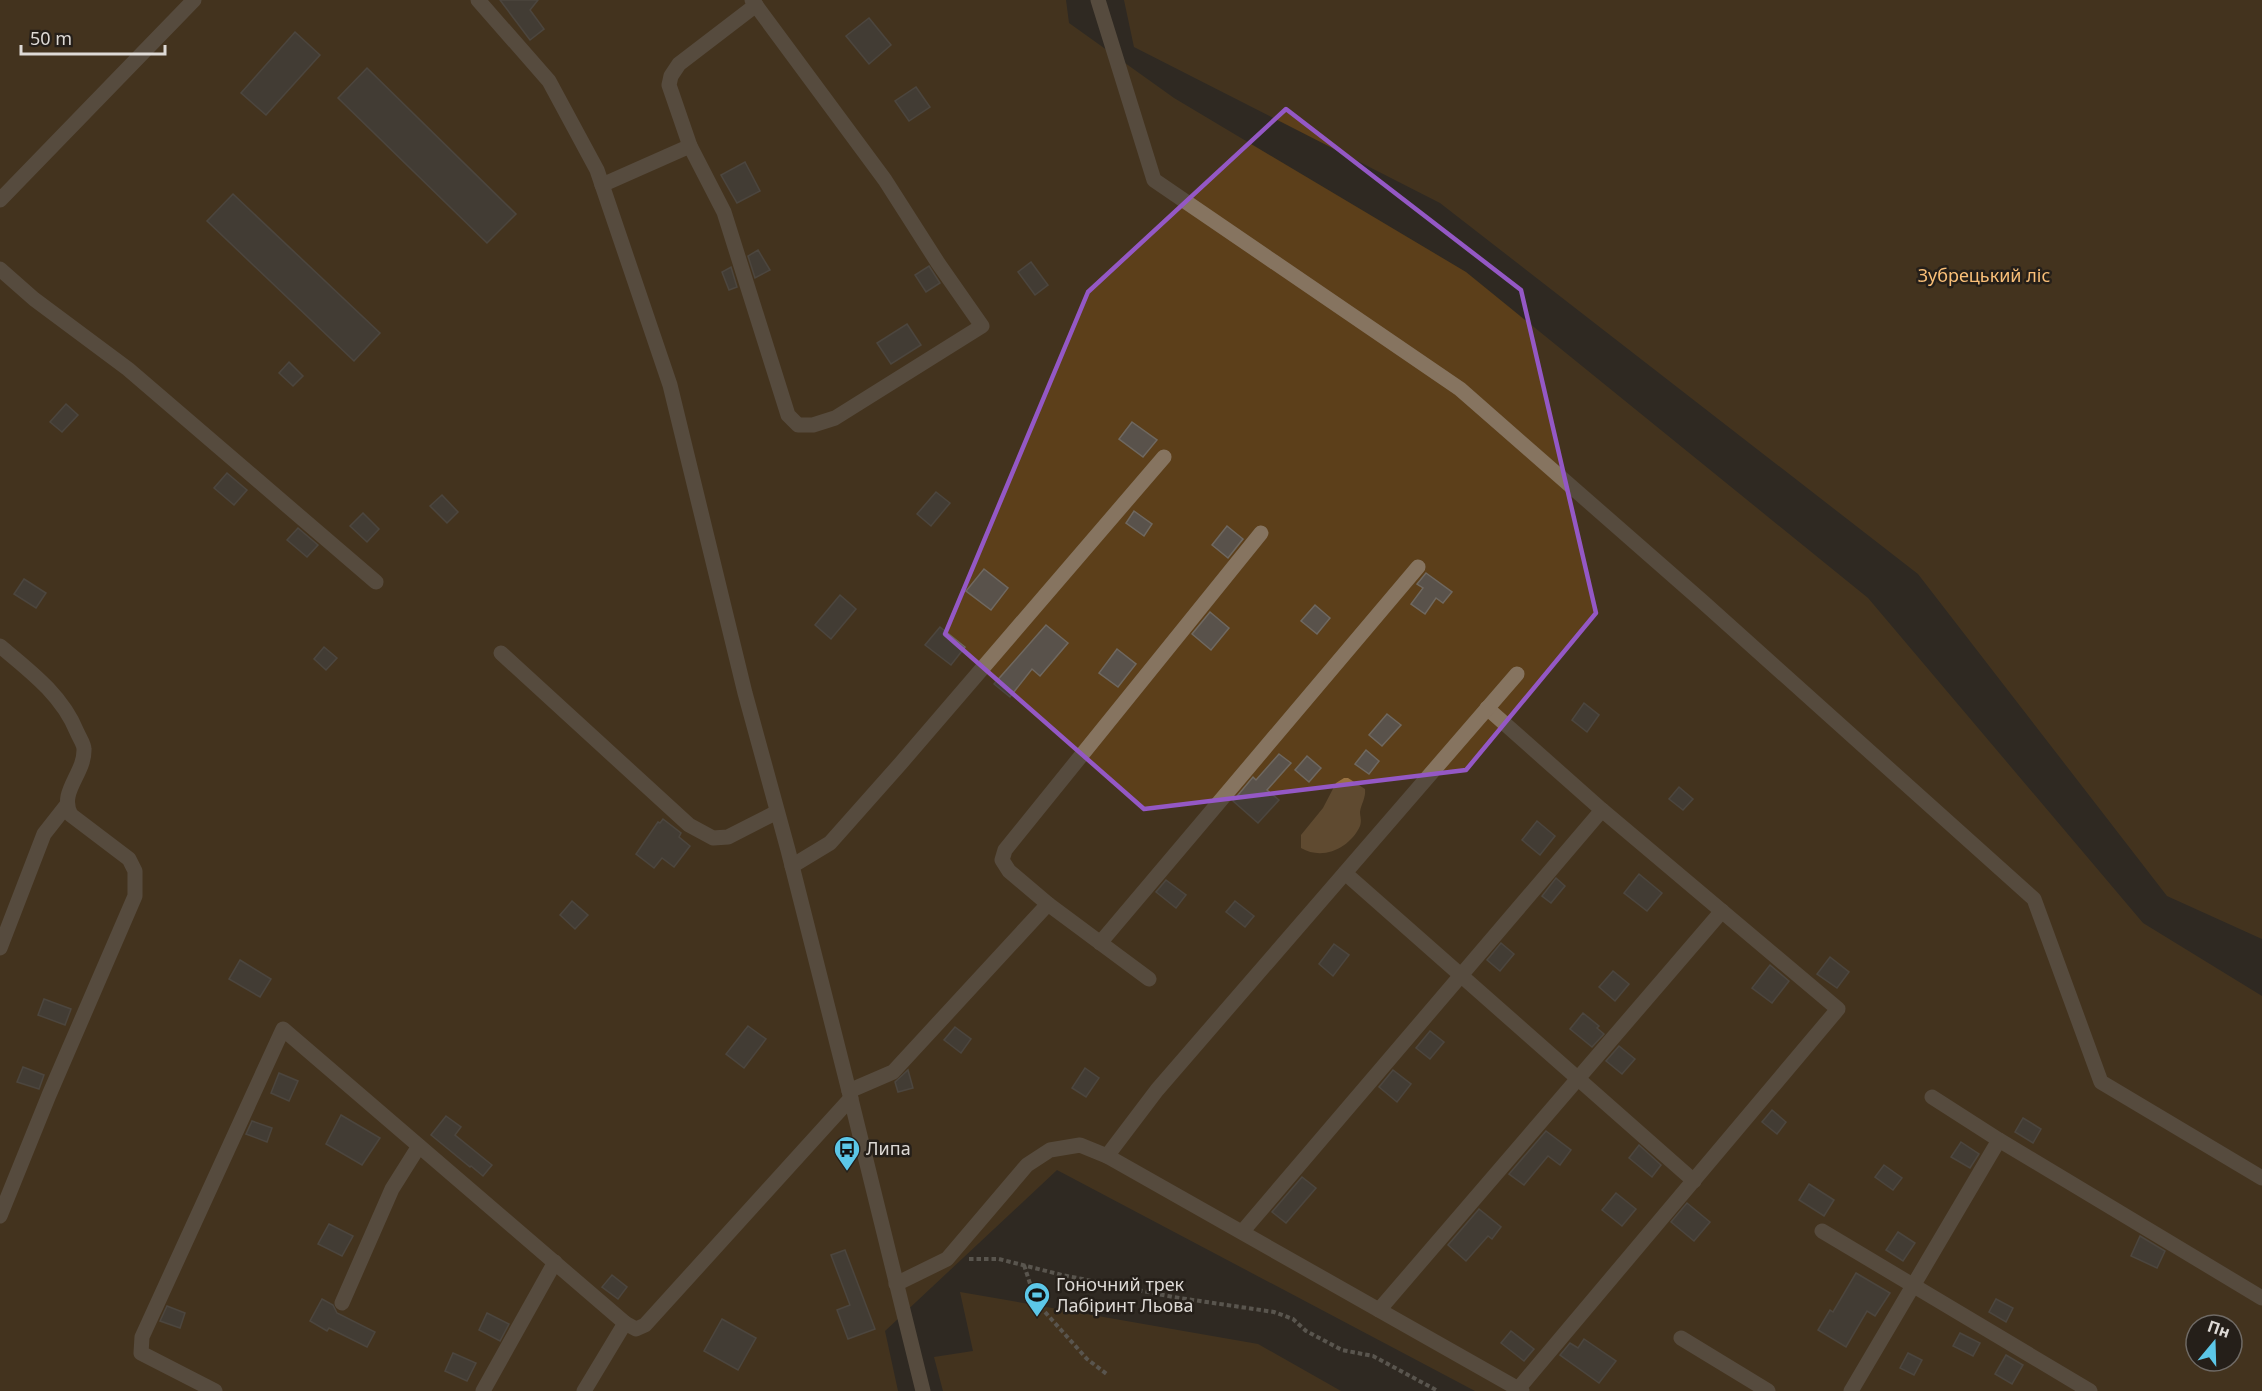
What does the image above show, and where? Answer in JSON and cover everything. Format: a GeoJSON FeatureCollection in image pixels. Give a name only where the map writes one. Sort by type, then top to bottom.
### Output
{"type":"FeatureCollection","features":[{"type":"Feature","properties":{"kind":"street"},"geometry":{"type":"LineString","coordinates":[[0,200],[194,0]]}},
{"type":"Feature","properties":{"kind":"street"},"geometry":{"type":"LineString","coordinates":[[478,0],[549,81],[597,170],[670,385],[745,693],[850,1094],[922,1391]]}},
{"type":"Feature","properties":{"kind":"street"},"geometry":{"type":"LineString","coordinates":[[1098,0],[1154,180],[1460,389],[1703,602],[2034,899],[2101,1082],[2262,1178]]}},
{"type":"Feature","properties":{"kind":"street"},"geometry":{"type":"LineString","coordinates":[[754,2],[885,180],[982,326],[836,418],[813,425],[798,425],[788,415],[724,212],[690,146],[669,85],[671,76],[679,64],[754,2]]}},
{"type":"Feature","properties":{"kind":"street"},"geometry":{"type":"LineString","coordinates":[[603,185],[690,146]]}},
{"type":"Feature","properties":{"kind":"street"},"geometry":{"type":"LineString","coordinates":[[0,269],[34,300],[128,369],[376,582]]}},
{"type":"Feature","properties":{"kind":"street"},"geometry":{"type":"LineString","coordinates":[[792,866],[830,843],[1164,457]]}},
{"type":"Feature","properties":{"kind":"street"},"geometry":{"type":"LineString","coordinates":[[1149,979],[1048,904],[1009,871],[1002,861],[1005,850],[1261,533]]}},
{"type":"Feature","properties":{"kind":"street"},"geometry":{"type":"LineString","coordinates":[[1100,943],[1418,567]]}},
{"type":"Feature","properties":{"kind":"street"},"geometry":{"type":"LineString","coordinates":[[0,646],[45,684],[71,718],[84,748],[81,769],[67,797],[66,806],[44,834],[0,948]]}},
{"type":"Feature","properties":{"kind":"street"},"geometry":{"type":"LineString","coordinates":[[501,653],[689,825],[713,838],[728,837],[777,812]]}},
{"type":"Feature","properties":{"kind":"street"},"geometry":{"type":"LineString","coordinates":[[1107,1156],[1157,1090],[1516,674]]}},
{"type":"Feature","properties":{"kind":"street"},"geometry":{"type":"LineString","coordinates":[[896,1284],[947,1259],[1027,1165],[1050,1150],[1080,1145],[1107,1156],[1520,1390],[1838,1009],[1602,810],[1487,708]]}},
{"type":"Feature","properties":{"kind":"street"},"geometry":{"type":"LineString","coordinates":[[0,1216],[135,896],[135,871],[129,859],[71,815],[66,806]]}},
{"type":"Feature","properties":{"kind":"street"},"geometry":{"type":"LineString","coordinates":[[1242,1232],[1602,810]]}},
{"type":"Feature","properties":{"kind":"street"},"geometry":{"type":"LineString","coordinates":[[1345,873],[1694,1181]]}},
{"type":"Feature","properties":{"kind":"street"},"geometry":{"type":"LineString","coordinates":[[215,1391],[141,1353],[142,1337],[283,1029],[626,1323],[636,1329],[645,1325],[850,1094],[893,1072],[1048,904]]}},
{"type":"Feature","properties":{"kind":"street"},"geometry":{"type":"LineString","coordinates":[[1379,1310],[1722,911]]}},
{"type":"Feature","properties":{"kind":"street"},"geometry":{"type":"LineString","coordinates":[[1932,1097],[1999,1140],[2262,1298]]}},
{"type":"Feature","properties":{"kind":"street"},"geometry":{"type":"LineString","coordinates":[[1851,1391],[1999,1140]]}},
{"type":"Feature","properties":{"kind":"street"},"geometry":{"type":"LineString","coordinates":[[342,1303],[392,1189],[419,1146]]}},
{"type":"Feature","properties":{"kind":"street"},"geometry":{"type":"LineString","coordinates":[[1822,1231],[2090,1391]]}},
{"type":"Feature","properties":{"kind":"street"},"geometry":{"type":"LineString","coordinates":[[483,1391],[555,1262]]}},
{"type":"Feature","properties":{"kind":"street"},"geometry":{"type":"LineString","coordinates":[[584,1391],[626,1323]]}},
{"type":"Feature","properties":{"kind":"street"},"geometry":{"type":"LineString","coordinates":[[1681,1338],[1768,1391]]}},
{"type":"Feature","properties":{"kind":"path"},"geometry":{"type":"LineString","coordinates":[[947,1259],[999,1259],[1173,1297],[1275,1312],[1293,1319],[1306,1331],[1342,1350],[1373,1356],[1438,1391]]}},
{"type":"Feature","properties":{"kind":"path"},"geometry":{"type":"LineString","coordinates":[[1024,1265],[1036,1302],[1087,1359],[1108,1376]]}},
{"type":"Feature","properties":{"kind":"highlighted area"},"geometry":{"type":"Polygon","coordinates":[[[1286,109],[1521,290],[1596,613],[1466,770],[1144,809],[945,634],[1088,292],[1286,109]]]}},
{"type":"Feature","properties":{"kind":"green space"},"geometry":{"type":"Polygon","coordinates":[[[0,0],[1066,0],[1069,23],[1174,98],[1466,272],[1868,598],[2143,923],[2262,996],[2262,1391],[1475,1391],[1057,1170],[885,1331],[898,1391],[0,1391],[0,0]]]}},
{"type":"Feature","properties":{"kind":"green space","name":"Зубрецький ліс"},"geometry":{"type":"Polygon","coordinates":[[[1124,0],[2262,0],[2262,939],[2167,896],[1918,574],[1440,203],[1134,47],[1124,0]]]}},
{"type":"Feature","properties":{"kind":"green space","name":"Гоночний трек Лабіринт Льова"},"geometry":{"type":"Polygon","coordinates":[[[960,1292],[1258,1344],[1341,1391],[943,1391],[934,1357],[973,1351],[960,1292]]]}},
{"type":"Feature","properties":{"kind":"shaded area"},"geometry":{"type":"Polygon","coordinates":[[[1348,778],[1365,789],[1360,812],[1360,826],[1350,841],[1327,853],[1309,852],[1301,848],[1301,835],[1323,808],[1336,783],[1348,778]]]}},
{"type":"Feature","properties":{"kind":"building"},"geometry":{"type":"Polygon","coordinates":[[[500,0],[538,0],[530,10],[544,29],[530,40],[500,0]]]}},
{"type":"Feature","properties":{"kind":"building"},"geometry":{"type":"Polygon","coordinates":[[[869,18],[891,45],[869,64],[846,36],[869,18]]]}},
{"type":"Feature","properties":{"kind":"building"},"geometry":{"type":"Polygon","coordinates":[[[295,32],[320,55],[266,115],[241,93],[295,32]]]}},
{"type":"Feature","properties":{"kind":"building"},"geometry":{"type":"Polygon","coordinates":[[[367,68],[516,214],[487,243],[338,98],[367,68]]]}},
{"type":"Feature","properties":{"kind":"building"},"geometry":{"type":"Polygon","coordinates":[[[916,87],[930,107],[909,121],[895,101],[916,87]]]}},
{"type":"Feature","properties":{"kind":"building"},"geometry":{"type":"Polygon","coordinates":[[[745,162],[760,191],[737,203],[721,175],[745,162]]]}},
{"type":"Feature","properties":{"kind":"building"},"geometry":{"type":"Polygon","coordinates":[[[233,194],[380,333],[354,361],[207,221],[233,194]]]}},
{"type":"Feature","properties":{"kind":"building"},"geometry":{"type":"Polygon","coordinates":[[[758,250],[770,270],[755,278],[748,256],[758,250]]]}},
{"type":"Feature","properties":{"kind":"building"},"geometry":{"type":"Polygon","coordinates":[[[1031,262],[1048,285],[1035,295],[1018,272],[1031,262]]]}},
{"type":"Feature","properties":{"kind":"building"},"geometry":{"type":"Polygon","coordinates":[[[929,266],[940,283],[926,292],[915,275],[929,266]]]}},
{"type":"Feature","properties":{"kind":"building"},"geometry":{"type":"Polygon","coordinates":[[[731,267],[737,287],[729,290],[722,272],[731,267]]]}},
{"type":"Feature","properties":{"kind":"building"},"geometry":{"type":"Polygon","coordinates":[[[907,324],[921,345],[891,364],[877,343],[907,324]]]}},
{"type":"Feature","properties":{"kind":"building"},"geometry":{"type":"Polygon","coordinates":[[[289,362],[303,376],[293,386],[279,373],[289,362]]]}},
{"type":"Feature","properties":{"kind":"building"},"geometry":{"type":"Polygon","coordinates":[[[66,404],[78,415],[62,432],[50,422],[66,404]]]}},
{"type":"Feature","properties":{"kind":"building"},"geometry":{"type":"Polygon","coordinates":[[[1132,422],[1157,440],[1143,457],[1119,439],[1132,422]]]}},
{"type":"Feature","properties":{"kind":"building"},"geometry":{"type":"Polygon","coordinates":[[[227,473],[247,490],[234,505],[214,488],[227,473]]]}},
{"type":"Feature","properties":{"kind":"building"},"geometry":{"type":"Polygon","coordinates":[[[936,492],[950,503],[931,526],[917,514],[936,492]]]}},
{"type":"Feature","properties":{"kind":"building"},"geometry":{"type":"Polygon","coordinates":[[[442,495],[458,512],[447,523],[430,506],[442,495]]]}},
{"type":"Feature","properties":{"kind":"building"},"geometry":{"type":"Polygon","coordinates":[[[1134,511],[1152,524],[1144,536],[1126,523],[1134,511]]]}},
{"type":"Feature","properties":{"kind":"building"},"geometry":{"type":"Polygon","coordinates":[[[363,513],[379,529],[367,542],[350,526],[363,513]]]}},
{"type":"Feature","properties":{"kind":"building"},"geometry":{"type":"Polygon","coordinates":[[[1227,526],[1243,539],[1228,558],[1212,545],[1227,526]]]}},
{"type":"Feature","properties":{"kind":"building"},"geometry":{"type":"Polygon","coordinates":[[[298,528],[318,545],[307,557],[287,540],[298,528]]]}},
{"type":"Feature","properties":{"kind":"building"},"geometry":{"type":"Polygon","coordinates":[[[984,569],[1008,588],[991,610],[966,591],[984,569]]]}},
{"type":"Feature","properties":{"kind":"building"},"geometry":{"type":"Polygon","coordinates":[[[1426,573],[1452,592],[1443,603],[1436,598],[1425,614],[1411,604],[1423,588],[1417,584],[1426,573]]]}},
{"type":"Feature","properties":{"kind":"building"},"geometry":{"type":"Polygon","coordinates":[[[24,579],[46,593],[36,608],[14,594],[24,579]]]}},
{"type":"Feature","properties":{"kind":"building"},"geometry":{"type":"Polygon","coordinates":[[[840,595],[856,609],[831,639],[815,625],[840,595]]]}},
{"type":"Feature","properties":{"kind":"building"},"geometry":{"type":"Polygon","coordinates":[[[1315,605],[1330,618],[1317,634],[1301,621],[1315,605]]]}},
{"type":"Feature","properties":{"kind":"building"},"geometry":{"type":"Polygon","coordinates":[[[1210,612],[1229,628],[1211,650],[1192,634],[1210,612]]]}},
{"type":"Feature","properties":{"kind":"building"},"geometry":{"type":"Polygon","coordinates":[[[1046,625],[1068,643],[1040,676],[1032,669],[1010,697],[994,684],[1046,625]]]}},
{"type":"Feature","properties":{"kind":"building"},"geometry":{"type":"Polygon","coordinates":[[[940,627],[965,647],[951,665],[925,645],[940,627]]]}},
{"type":"Feature","properties":{"kind":"building"},"geometry":{"type":"Polygon","coordinates":[[[324,647],[337,658],[326,670],[314,659],[324,647]]]}},
{"type":"Feature","properties":{"kind":"building"},"geometry":{"type":"Polygon","coordinates":[[[1117,649],[1136,664],[1118,687],[1099,673],[1117,649]]]}},
{"type":"Feature","properties":{"kind":"building"},"geometry":{"type":"Polygon","coordinates":[[[1584,703],[1599,715],[1587,732],[1572,720],[1584,703]]]}},
{"type":"Feature","properties":{"kind":"building"},"geometry":{"type":"Polygon","coordinates":[[[1387,714],[1401,725],[1382,746],[1369,735],[1387,714]]]}},
{"type":"Feature","properties":{"kind":"building"},"geometry":{"type":"Polygon","coordinates":[[[1366,750],[1379,761],[1369,774],[1355,764],[1366,750]]]}},
{"type":"Feature","properties":{"kind":"building"},"geometry":{"type":"Polygon","coordinates":[[[1279,754],[1291,763],[1267,790],[1279,800],[1258,823],[1233,801],[1253,777],[1256,780],[1279,754]]]}},
{"type":"Feature","properties":{"kind":"building"},"geometry":{"type":"Polygon","coordinates":[[[1307,756],[1321,768],[1309,782],[1295,770],[1307,756]]]}},
{"type":"Feature","properties":{"kind":"building"},"geometry":{"type":"Polygon","coordinates":[[[1679,787],[1693,799],[1683,810],[1669,799],[1679,787]]]}},
{"type":"Feature","properties":{"kind":"building"},"geometry":{"type":"Polygon","coordinates":[[[663,819],[681,833],[679,837],[690,846],[674,867],[662,858],[654,868],[636,854],[658,822],[660,823],[663,819]]]}},
{"type":"Feature","properties":{"kind":"building"},"geometry":{"type":"Polygon","coordinates":[[[1537,821],[1555,836],[1540,855],[1522,840],[1537,821]]]}},
{"type":"Feature","properties":{"kind":"building"},"geometry":{"type":"Polygon","coordinates":[[[1639,874],[1662,893],[1647,911],[1624,893],[1639,874]]]}},
{"type":"Feature","properties":{"kind":"building"},"geometry":{"type":"Polygon","coordinates":[[[1556,878],[1565,886],[1551,903],[1542,896],[1556,878]]]}},
{"type":"Feature","properties":{"kind":"building"},"geometry":{"type":"Polygon","coordinates":[[[1166,880],[1186,895],[1176,908],[1156,892],[1166,880]]]}},
{"type":"Feature","properties":{"kind":"building"},"geometry":{"type":"Polygon","coordinates":[[[572,901],[588,915],[575,929],[560,915],[572,901]]]}},
{"type":"Feature","properties":{"kind":"building"},"geometry":{"type":"Polygon","coordinates":[[[1235,901],[1254,916],[1245,927],[1226,912],[1235,901]]]}},
{"type":"Feature","properties":{"kind":"building"},"geometry":{"type":"Polygon","coordinates":[[[1501,943],[1514,954],[1500,971],[1487,960],[1501,943]]]}},
{"type":"Feature","properties":{"kind":"building"},"geometry":{"type":"Polygon","coordinates":[[[1334,944],[1349,955],[1333,976],[1319,964],[1334,944]]]}},
{"type":"Feature","properties":{"kind":"building"},"geometry":{"type":"Polygon","coordinates":[[[1830,957],[1849,972],[1837,988],[1817,974],[1830,957]]]}},
{"type":"Feature","properties":{"kind":"building"},"geometry":{"type":"Polygon","coordinates":[[[240,960],[271,979],[260,997],[229,979],[240,960]]]}},
{"type":"Feature","properties":{"kind":"building"},"geometry":{"type":"Polygon","coordinates":[[[1770,965],[1789,981],[1772,1003],[1752,988],[1770,965]]]}},
{"type":"Feature","properties":{"kind":"building"},"geometry":{"type":"Polygon","coordinates":[[[1613,971],[1629,984],[1615,1001],[1599,987],[1613,971]]]}},
{"type":"Feature","properties":{"kind":"building"},"geometry":{"type":"Polygon","coordinates":[[[44,999],[71,1009],[65,1025],[38,1015],[44,999]]]}},
{"type":"Feature","properties":{"kind":"building"},"geometry":{"type":"Polygon","coordinates":[[[1583,1013],[1599,1026],[1597,1028],[1604,1034],[1592,1047],[1570,1029],[1583,1013]]]}},
{"type":"Feature","properties":{"kind":"building"},"geometry":{"type":"Polygon","coordinates":[[[748,1026],[766,1039],[744,1068],[726,1054],[748,1026]]]}},
{"type":"Feature","properties":{"kind":"building"},"geometry":{"type":"Polygon","coordinates":[[[955,1027],[971,1039],[961,1053],[944,1040],[955,1027]]]}},
{"type":"Feature","properties":{"kind":"building"},"geometry":{"type":"Polygon","coordinates":[[[1430,1031],[1444,1042],[1430,1059],[1416,1048],[1430,1031]]]}},
{"type":"Feature","properties":{"kind":"building"},"geometry":{"type":"Polygon","coordinates":[[[1619,1046],[1635,1059],[1622,1074],[1606,1061],[1619,1046]]]}},
{"type":"Feature","properties":{"kind":"building"},"geometry":{"type":"Polygon","coordinates":[[[23,1067],[44,1075],[39,1089],[17,1082],[23,1067]]]}},
{"type":"Feature","properties":{"kind":"building"},"geometry":{"type":"Polygon","coordinates":[[[1085,1068],[1099,1078],[1086,1097],[1072,1088],[1085,1068]]]}},
{"type":"Feature","properties":{"kind":"building"},"geometry":{"type":"Polygon","coordinates":[[[908,1070],[913,1088],[898,1092],[895,1082],[908,1070]]]}},
{"type":"Feature","properties":{"kind":"building"},"geometry":{"type":"Polygon","coordinates":[[[1393,1070],[1411,1084],[1397,1102],[1379,1087],[1393,1070]]]}},
{"type":"Feature","properties":{"kind":"building"},"geometry":{"type":"Polygon","coordinates":[[[279,1073],[298,1081],[289,1101],[271,1093],[279,1073]]]}},
{"type":"Feature","properties":{"kind":"building"},"geometry":{"type":"Polygon","coordinates":[[[1772,1110],[1786,1122],[1777,1134],[1762,1122],[1772,1110]]]}},
{"type":"Feature","properties":{"kind":"building"},"geometry":{"type":"Polygon","coordinates":[[[341,1115],[380,1138],[362,1165],[326,1144],[341,1115]]]}},
{"type":"Feature","properties":{"kind":"building"},"geometry":{"type":"Polygon","coordinates":[[[446,1116],[461,1127],[455,1135],[492,1165],[483,1176],[431,1135],[446,1116]]]}},
{"type":"Feature","properties":{"kind":"building"},"geometry":{"type":"Polygon","coordinates":[[[2023,1118],[2041,1129],[2033,1143],[2015,1132],[2023,1118]]]}},
{"type":"Feature","properties":{"kind":"building"},"geometry":{"type":"Polygon","coordinates":[[[252,1121],[272,1128],[267,1142],[246,1134],[252,1121]]]}},
{"type":"Feature","properties":{"kind":"building"},"geometry":{"type":"Polygon","coordinates":[[[1546,1131],[1571,1150],[1560,1165],[1548,1156],[1524,1185],[1509,1174],[1546,1131]]]}},
{"type":"Feature","properties":{"kind":"building"},"geometry":{"type":"Polygon","coordinates":[[[1961,1142],[1979,1154],[1970,1168],[1951,1157],[1961,1142]]]}},
{"type":"Feature","properties":{"kind":"building"},"geometry":{"type":"Polygon","coordinates":[[[1639,1145],[1661,1165],[1652,1177],[1629,1158],[1639,1145]]]}},
{"type":"Feature","properties":{"kind":"building"},"geometry":{"type":"Polygon","coordinates":[[[1884,1165],[1902,1178],[1893,1190],[1875,1177],[1884,1165]]]}},
{"type":"Feature","properties":{"kind":"building"},"geometry":{"type":"Polygon","coordinates":[[[1302,1177],[1316,1188],[1286,1223],[1272,1212],[1302,1177]]]}},
{"type":"Feature","properties":{"kind":"building"},"geometry":{"type":"Polygon","coordinates":[[[1809,1184],[1834,1200],[1824,1216],[1799,1200],[1809,1184]]]}},
{"type":"Feature","properties":{"kind":"building"},"geometry":{"type":"Polygon","coordinates":[[[1616,1193],[1636,1209],[1622,1226],[1602,1210],[1616,1193]]]}},
{"type":"Feature","properties":{"kind":"building"},"geometry":{"type":"Polygon","coordinates":[[[1687,1203],[1710,1222],[1694,1241],[1671,1222],[1687,1203]]]}},
{"type":"Feature","properties":{"kind":"building"},"geometry":{"type":"Polygon","coordinates":[[[1479,1209],[1501,1227],[1492,1239],[1488,1236],[1466,1261],[1448,1245],[1479,1209]]]}},
{"type":"Feature","properties":{"kind":"building"},"geometry":{"type":"Polygon","coordinates":[[[329,1224],[353,1236],[342,1256],[318,1244],[329,1224]]]}},
{"type":"Feature","properties":{"kind":"building"},"geometry":{"type":"Polygon","coordinates":[[[1898,1232],[1915,1243],[1903,1261],[1886,1250],[1898,1232]]]}},
{"type":"Feature","properties":{"kind":"building"},"geometry":{"type":"Polygon","coordinates":[[[2140,1236],[2165,1251],[2157,1268],[2131,1256],[2140,1236]]]}},
{"type":"Feature","properties":{"kind":"building"},"geometry":{"type":"Polygon","coordinates":[[[845,1250],[875,1329],[848,1339],[837,1310],[850,1305],[831,1255],[845,1250]]]}},
{"type":"Feature","properties":{"kind":"building"},"geometry":{"type":"Polygon","coordinates":[[[1856,1273],[1890,1293],[1875,1316],[1867,1311],[1846,1347],[1818,1330],[1830,1310],[1833,1312],[1856,1273]]]}},
{"type":"Feature","properties":{"kind":"building"},"geometry":{"type":"Polygon","coordinates":[[[612,1275],[627,1287],[618,1299],[602,1287],[612,1275]]]}},
{"type":"Feature","properties":{"kind":"building"},"geometry":{"type":"Polygon","coordinates":[[[322,1299],[333,1305],[337,1313],[375,1332],[367,1347],[329,1328],[327,1331],[310,1321],[322,1299]]]}},
{"type":"Feature","properties":{"kind":"building"},"geometry":{"type":"Polygon","coordinates":[[[1996,1299],[2013,1308],[2006,1322],[1989,1312],[1996,1299]]]}},
{"type":"Feature","properties":{"kind":"building"},"geometry":{"type":"Polygon","coordinates":[[[167,1306],[185,1313],[180,1328],[160,1321],[167,1306]]]}},
{"type":"Feature","properties":{"kind":"building"},"geometry":{"type":"Polygon","coordinates":[[[487,1313],[509,1324],[500,1341],[479,1330],[487,1313]]]}},
{"type":"Feature","properties":{"kind":"building"},"geometry":{"type":"Polygon","coordinates":[[[722,1319],[756,1338],[738,1370],[704,1351],[722,1319]]]}},
{"type":"Feature","properties":{"kind":"building"},"geometry":{"type":"Polygon","coordinates":[[[1511,1331],[1534,1349],[1524,1361],[1501,1343],[1511,1331]]]}},
{"type":"Feature","properties":{"kind":"building"},"geometry":{"type":"Polygon","coordinates":[[[1960,1333],[1980,1343],[1973,1356],[1953,1346],[1960,1333]]]}},
{"type":"Feature","properties":{"kind":"building"},"geometry":{"type":"Polygon","coordinates":[[[1584,1339],[1616,1361],[1599,1383],[1560,1355],[1570,1343],[1578,1348],[1584,1339]]]}},
{"type":"Feature","properties":{"kind":"building"},"geometry":{"type":"Polygon","coordinates":[[[453,1353],[476,1363],[467,1381],[445,1371],[453,1353]]]}},
{"type":"Feature","properties":{"kind":"building"},"geometry":{"type":"Polygon","coordinates":[[[1908,1353],[1922,1360],[1914,1375],[1900,1368],[1908,1353]]]}},
{"type":"Feature","properties":{"kind":"building"},"geometry":{"type":"Polygon","coordinates":[[[2006,1355],[2023,1365],[2012,1384],[1995,1374],[2006,1355]]]}},
{"type":"Feature","properties":{"kind":"place","name":"Липа"},"geometry":{"type":"Point","coordinates":[847,1172]}},
{"type":"Feature","properties":{"kind":"place","name":"Гоночний трек Лабіринт Льова"},"geometry":{"type":"Point","coordinates":[1037,1318]}}]}
